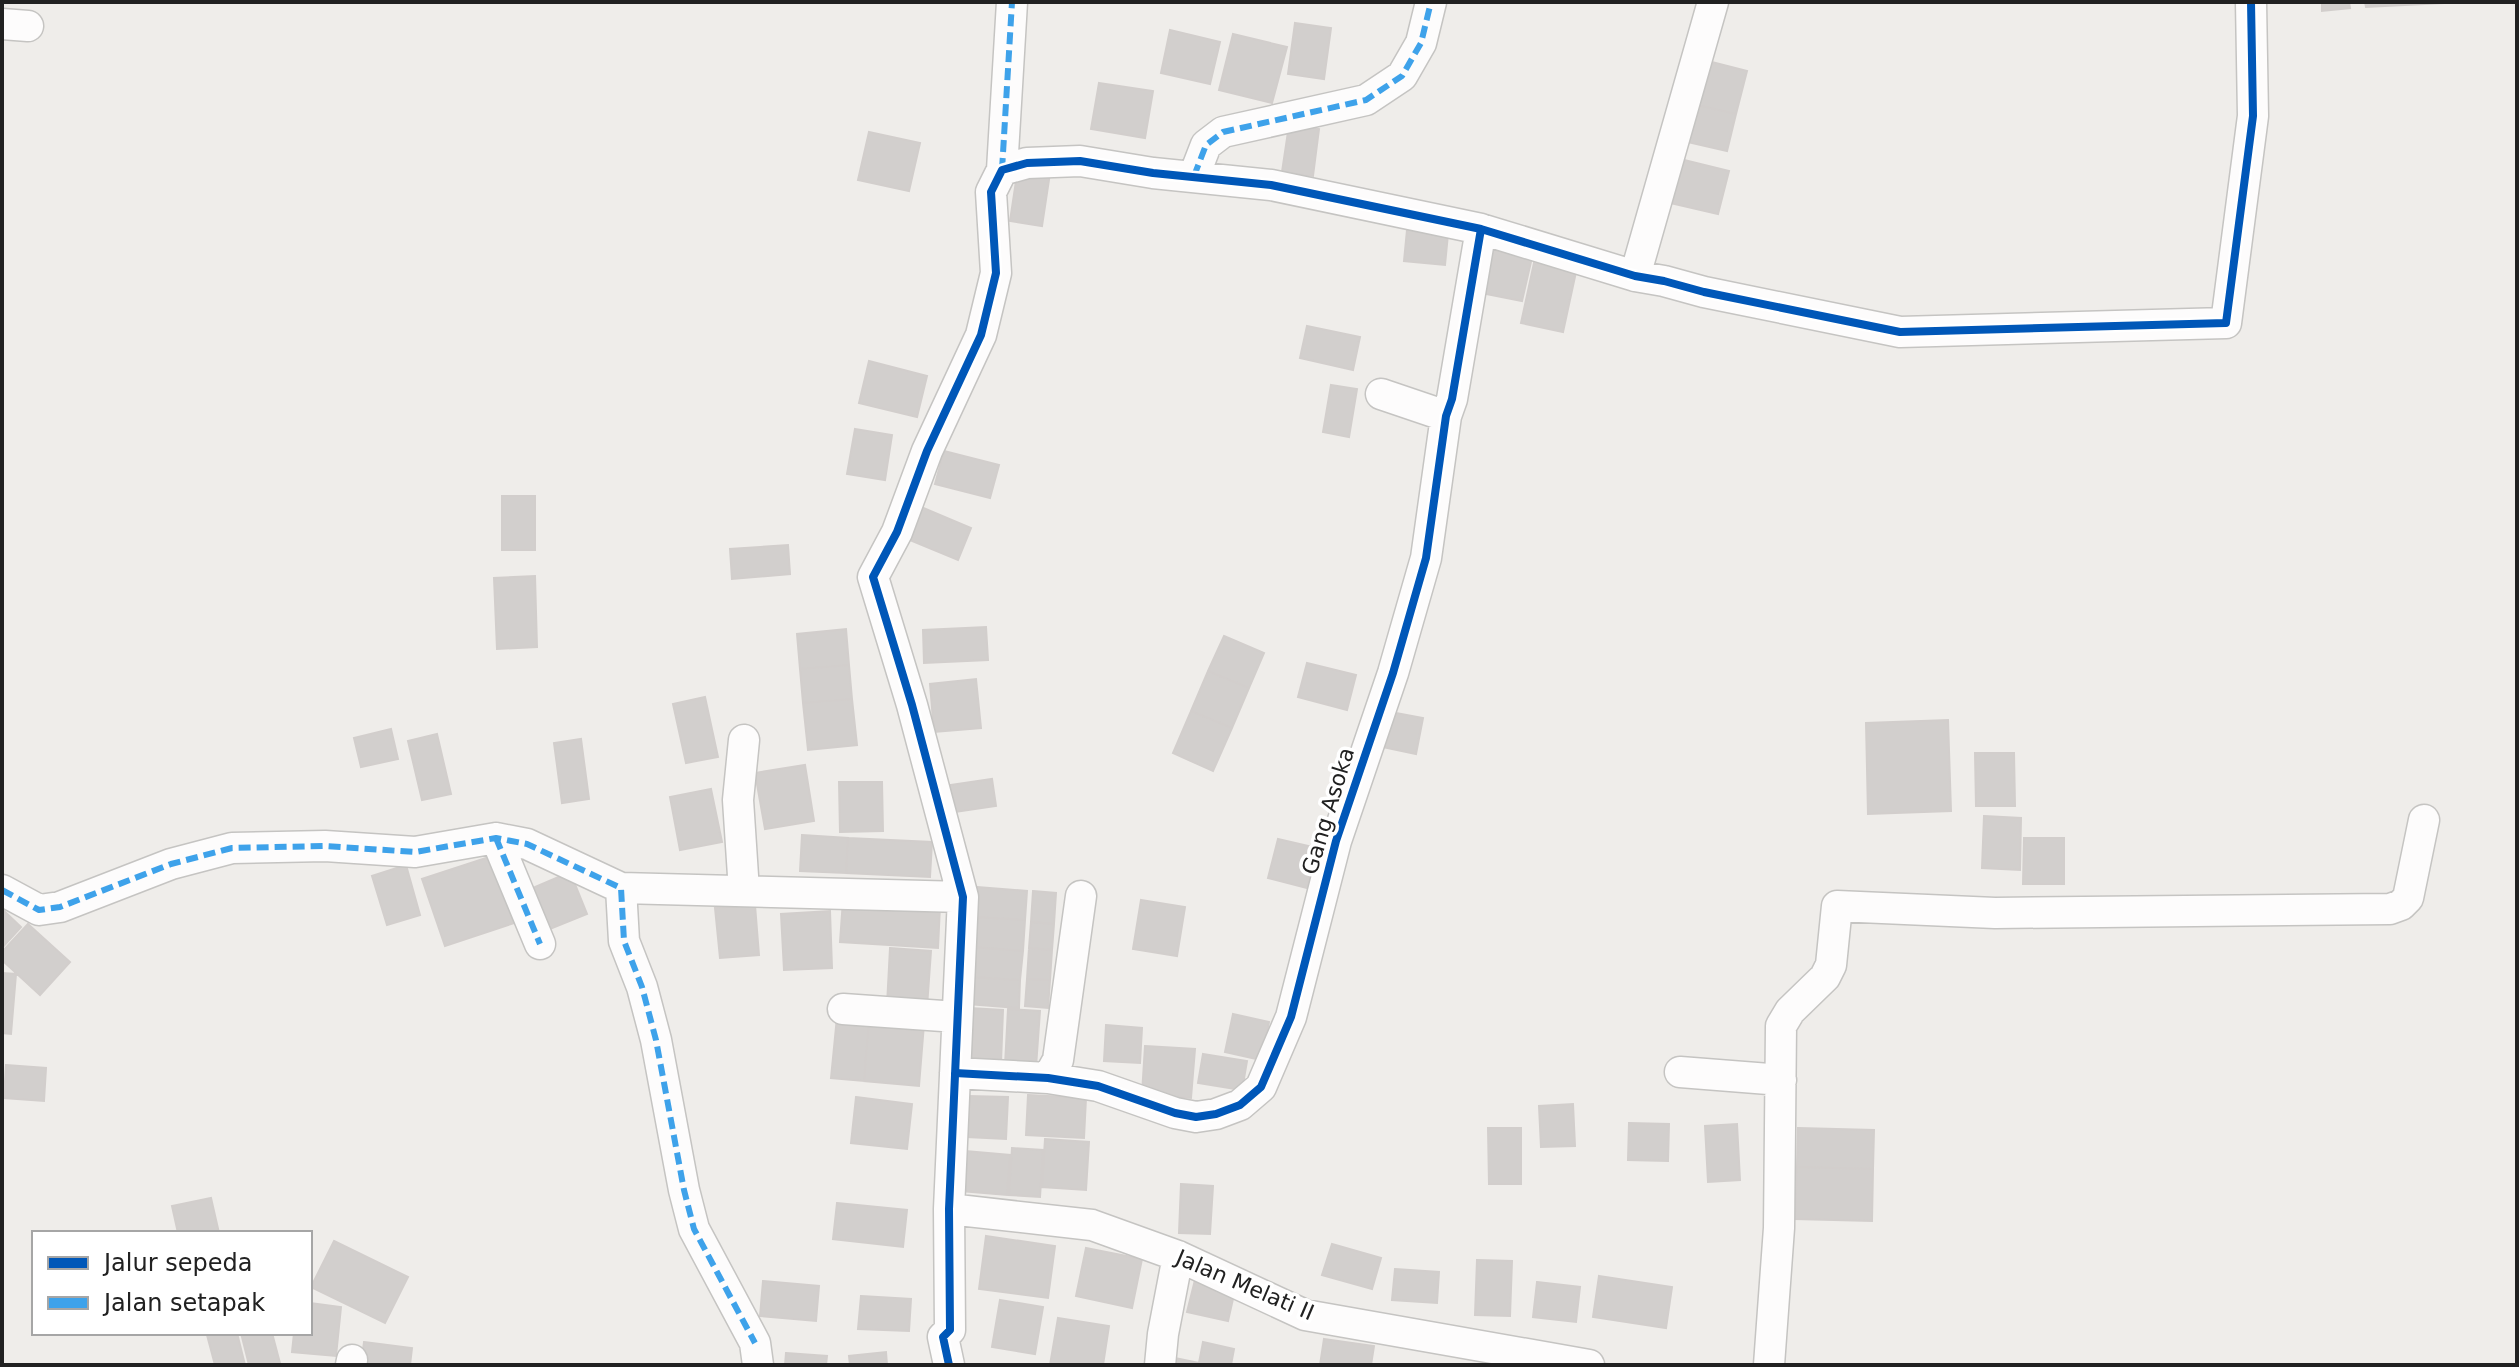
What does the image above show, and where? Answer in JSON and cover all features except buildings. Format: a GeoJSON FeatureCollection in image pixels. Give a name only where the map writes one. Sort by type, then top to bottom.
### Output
{"type":"FeatureCollection","features":[{"type":"Feature","properties":{"kind":"street"},"geometry":{"type":"LineString","coordinates":[[949,1365],[943,1337],[950,1330],[949,1209],[963,897],[912,705],[873,577],[897,532],[927,451],[981,335],[996,273],[991,192],[1002,170],[1012,2]]}},
{"type":"Feature","properties":{"kind":"street"},"geometry":{"type":"LineString","coordinates":[[1194,176],[1206,145],[1223,132],[1366,100],[1402,76],[1421,43],[1431,2]]}},
{"type":"Feature","properties":{"kind":"street"},"geometry":{"type":"LineString","coordinates":[[1635,276],[1713,2]]}},
{"type":"Feature","properties":{"kind":"street"},"geometry":{"type":"LineString","coordinates":[[1002,170],[1027,163],[1080,161],[1153,173],[1271,185],[1481,229],[1635,276],[1900,332],[2226,323],[2253,116],[2251,2]]}},
{"type":"Feature","properties":{"kind":"street","name":"Gang Asoka"},"geometry":{"type":"LineString","coordinates":[[955,1073],[1048,1078],[1098,1086],[1175,1113],[1196,1117],[1240,1105],[1261,1087],[1291,1017],[1336,841],[1393,673],[1426,558],[1446,416],[1452,399],[1481,229]]}},
{"type":"Feature","properties":{"kind":"street"},"geometry":{"type":"LineString","coordinates":[[1381,394],[1446,416]]}},
{"type":"Feature","properties":{"kind":"street"},"geometry":{"type":"LineString","coordinates":[[744,740],[738,800],[744,891]]}},
{"type":"Feature","properties":{"kind":"street"},"geometry":{"type":"LineString","coordinates":[[1769,1365],[1779,1228],[1781,1026],[1790,1011],[1825,977],[1831,965],[1837,906],[1995,913],[2390,909],[2408,898],[2424,820]]}},
{"type":"Feature","properties":{"kind":"street"},"geometry":{"type":"LineString","coordinates":[[2,890],[39,910],[60,907],[171,864],[232,848],[325,846],[415,852],[496,838],[527,844],[621,888],[963,897]]}},
{"type":"Feature","properties":{"kind":"street"},"geometry":{"type":"LineString","coordinates":[[496,838],[540,944]]}},
{"type":"Feature","properties":{"kind":"street"},"geometry":{"type":"LineString","coordinates":[[621,888],[624,941],[642,987],[656,1040],[694,1229],[755,1343],[758,1365]]}},
{"type":"Feature","properties":{"kind":"street"},"geometry":{"type":"LineString","coordinates":[[1048,1078],[1058,1060],[1081,896]]}},
{"type":"Feature","properties":{"kind":"street"},"geometry":{"type":"LineString","coordinates":[[843,1009],[957,1017]]}},
{"type":"Feature","properties":{"kind":"street"},"geometry":{"type":"LineString","coordinates":[[1680,1072],[1781,1080]]}},
{"type":"Feature","properties":{"kind":"street","name":"Jalan Melati II"},"geometry":{"type":"LineString","coordinates":[[949,1209],[1092,1225],[1178,1256],[1305,1315],[1479,1356],[1589,1365]]}},
{"type":"Feature","properties":{"kind":"street"},"geometry":{"type":"LineString","coordinates":[[1160,1365],[1178,1256]]}},
{"type":"Feature","properties":{"kind":"marked path"},"geometry":{"type":"LineString","coordinates":[[1002,170],[1012,2]]}},
{"type":"Feature","properties":{"kind":"marked path"},"geometry":{"type":"LineString","coordinates":[[1194,176],[1206,145],[1223,132],[1366,100],[1402,76],[1421,43],[1431,2]]}},
{"type":"Feature","properties":{"kind":"marked path"},"geometry":{"type":"LineString","coordinates":[[496,838],[540,944]]}},
{"type":"Feature","properties":{"kind":"marked path"},"geometry":{"type":"LineString","coordinates":[[2,890],[39,910],[60,907],[171,864],[232,848],[325,846],[415,852],[496,838],[527,844],[621,888],[624,941],[642,987],[656,1040],[694,1229],[755,1343]]}},
{"type":"Feature","properties":{"kind":"cycle path"},"geometry":{"type":"LineString","coordinates":[[949,1365],[943,1337],[950,1330],[949,1209],[963,897],[912,705],[873,577],[897,532],[927,451],[981,335],[996,273],[991,192],[1002,170],[1027,163],[1080,161],[1153,173],[1271,185],[1481,229],[1635,276],[1900,332],[2226,323],[2253,116],[2251,2]]}},
{"type":"Feature","properties":{"kind":"cycle path"},"geometry":{"type":"LineString","coordinates":[[955,1073],[1048,1078],[1098,1086],[1175,1113],[1196,1117],[1240,1105],[1261,1087],[1291,1017],[1336,841],[1393,673],[1426,558],[1446,416],[1452,399],[1481,229]]}}]}
